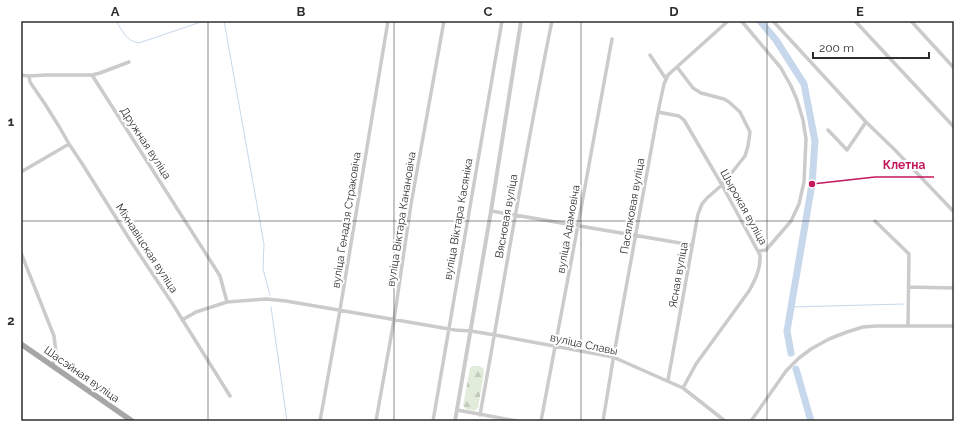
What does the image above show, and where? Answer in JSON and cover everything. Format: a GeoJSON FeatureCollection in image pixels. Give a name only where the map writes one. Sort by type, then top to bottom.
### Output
{"type":"FeatureCollection","features":[{"type":"Feature","properties":{"kind":"main road","name":"Шасэйная вуліца"},"geometry":{"type":"LineString","coordinates":[[21,344],[132,421]]}},
{"type":"Feature","properties":{"kind":"street","name":"вуліца Генадзя Страковіча"},"geometry":{"type":"LineString","coordinates":[[320,421],[388,21]]}},
{"type":"Feature","properties":{"kind":"street","name":"вуліца Віктара Канановіча"},"geometry":{"type":"LineString","coordinates":[[376,421],[394,320],[411,204],[444,21]]}},
{"type":"Feature","properties":{"kind":"street","name":"вуліца Віктара Касяніка"},"geometry":{"type":"LineString","coordinates":[[433,421],[502,21]]}},
{"type":"Feature","properties":{"kind":"street"},"geometry":{"type":"LineString","coordinates":[[455,421],[521,21]]}},
{"type":"Feature","properties":{"kind":"street","name":"Вясновая вуліца"},"geometry":{"type":"LineString","coordinates":[[480,415],[515,214],[552,21]]}},
{"type":"Feature","properties":{"kind":"street","name":"Пасялковая вуліца"},"geometry":{"type":"LineString","coordinates":[[603,421],[658,112],[666,80],[668,75],[728,21]]}},
{"type":"Feature","properties":{"kind":"street"},"geometry":{"type":"LineString","coordinates":[[741,21],[780,68],[791,86],[803,120],[806,139],[804,182],[799,204],[787,226],[766,250],[758,251]]}},
{"type":"Feature","properties":{"kind":"street"},"geometry":{"type":"LineString","coordinates":[[773,21],[866,122],[954,212]]}},
{"type":"Feature","properties":{"kind":"street"},"geometry":{"type":"LineString","coordinates":[[855,21],[954,127]]}},
{"type":"Feature","properties":{"kind":"street"},"geometry":{"type":"LineString","coordinates":[[912,21],[954,68]]}},
{"type":"Feature","properties":{"kind":"street","name":"вуліца Адамовіча"},"geometry":{"type":"LineString","coordinates":[[541,421],[612,39]]}},
{"type":"Feature","properties":{"kind":"street"},"geometry":{"type":"LineString","coordinates":[[650,55],[666,80]]}},
{"type":"Feature","properties":{"kind":"street"},"geometry":{"type":"LineString","coordinates":[[950,63],[954,59]]}},
{"type":"Feature","properties":{"kind":"street"},"geometry":{"type":"LineString","coordinates":[[21,76],[92,75],[129,62]]}},
{"type":"Feature","properties":{"kind":"street","name":"Шырокая вуліца"},"geometry":{"type":"LineString","coordinates":[[677,67],[693,88],[701,93],[724,99],[729,102],[740,112],[750,132],[745,156],[723,184]]}},
{"type":"Feature","properties":{"kind":"street","name":"Дружная вуліца"},"geometry":{"type":"LineString","coordinates":[[92,75],[216,268],[220,276],[227,302]]}},
{"type":"Feature","properties":{"kind":"street"},"geometry":{"type":"LineString","coordinates":[[21,172],[69,144],[53,116],[30,82],[29,76]]}},
{"type":"Feature","properties":{"kind":"street","name":"Шырокая вуліца"},"geometry":{"type":"LineString","coordinates":[[658,112],[679,116],[684,120],[723,184],[760,255],[761,261],[755,280],[749,291],[696,364],[684,388]]}},
{"type":"Feature","properties":{"kind":"street"},"geometry":{"type":"LineString","coordinates":[[828,130],[847,150],[866,122]]}},
{"type":"Feature","properties":{"kind":"street","name":"Міхнавіцская вуліца"},"geometry":{"type":"LineString","coordinates":[[69,144],[230,396]]}},
{"type":"Feature","properties":{"kind":"street","name":"Ясная вуліца"},"geometry":{"type":"LineString","coordinates":[[668,380],[698,214],[702,204],[707,198],[723,184]]}},
{"type":"Feature","properties":{"kind":"street"},"geometry":{"type":"LineString","coordinates":[[491,210],[692,245]]}},
{"type":"Feature","properties":{"kind":"street"},"geometry":{"type":"LineString","coordinates":[[875,221],[909,254],[908,326]]}},
{"type":"Feature","properties":{"kind":"street"},"geometry":{"type":"LineString","coordinates":[[21,253],[54,336],[56,353],[55,360],[52,365]]}},
{"type":"Feature","properties":{"kind":"street"},"geometry":{"type":"LineString","coordinates":[[909,286],[954,288]]}},
{"type":"Feature","properties":{"kind":"street","name":"вуліца Славы"},"geometry":{"type":"LineString","coordinates":[[227,302],[266,299],[286,301],[448,329],[495,334],[613,358],[684,388],[725,421]]}},
{"type":"Feature","properties":{"kind":"street"},"geometry":{"type":"LineString","coordinates":[[182,320],[196,312],[227,302]]}},
{"type":"Feature","properties":{"kind":"street"},"geometry":{"type":"LineString","coordinates":[[751,421],[786,371],[811,349],[829,339],[863,327],[954,326]]}},
{"type":"Feature","properties":{"kind":"street"},"geometry":{"type":"LineString","coordinates":[[457,410],[517,421]]}},
{"type":"Feature","properties":{"kind":"green space"},"geometry":{"type":"Polygon","coordinates":[[[472,366],[479,366],[483,368],[484,373],[478,408],[474,411],[466,409],[463,406],[470,368],[472,366]]]}},
{"type":"Feature","properties":{"kind":"waterway"},"geometry":{"type":"LineString","coordinates":[[116,21],[128,38],[139,43],[204,21]]}},
{"type":"Feature","properties":{"kind":"waterway"},"geometry":{"type":"LineString","coordinates":[[224,21],[264,244],[263,269],[270,295]]}},
{"type":"Feature","properties":{"kind":"waterway"},"geometry":{"type":"LineString","coordinates":[[760,21],[776,40],[804,84],[815,141],[812,184],[787,331],[791,353]]}},
{"type":"Feature","properties":{"kind":"waterway"},"geometry":{"type":"LineString","coordinates":[[791,307],[904,304]]}},
{"type":"Feature","properties":{"kind":"waterway"},"geometry":{"type":"LineString","coordinates":[[271,307],[287,421]]}},
{"type":"Feature","properties":{"kind":"waterway"},"geometry":{"type":"LineString","coordinates":[[796,369],[811,421]]}},
{"type":"Feature","properties":{"kind":"place","name":"Клетна"},"geometry":{"type":"Point","coordinates":[812,184]}}]}
